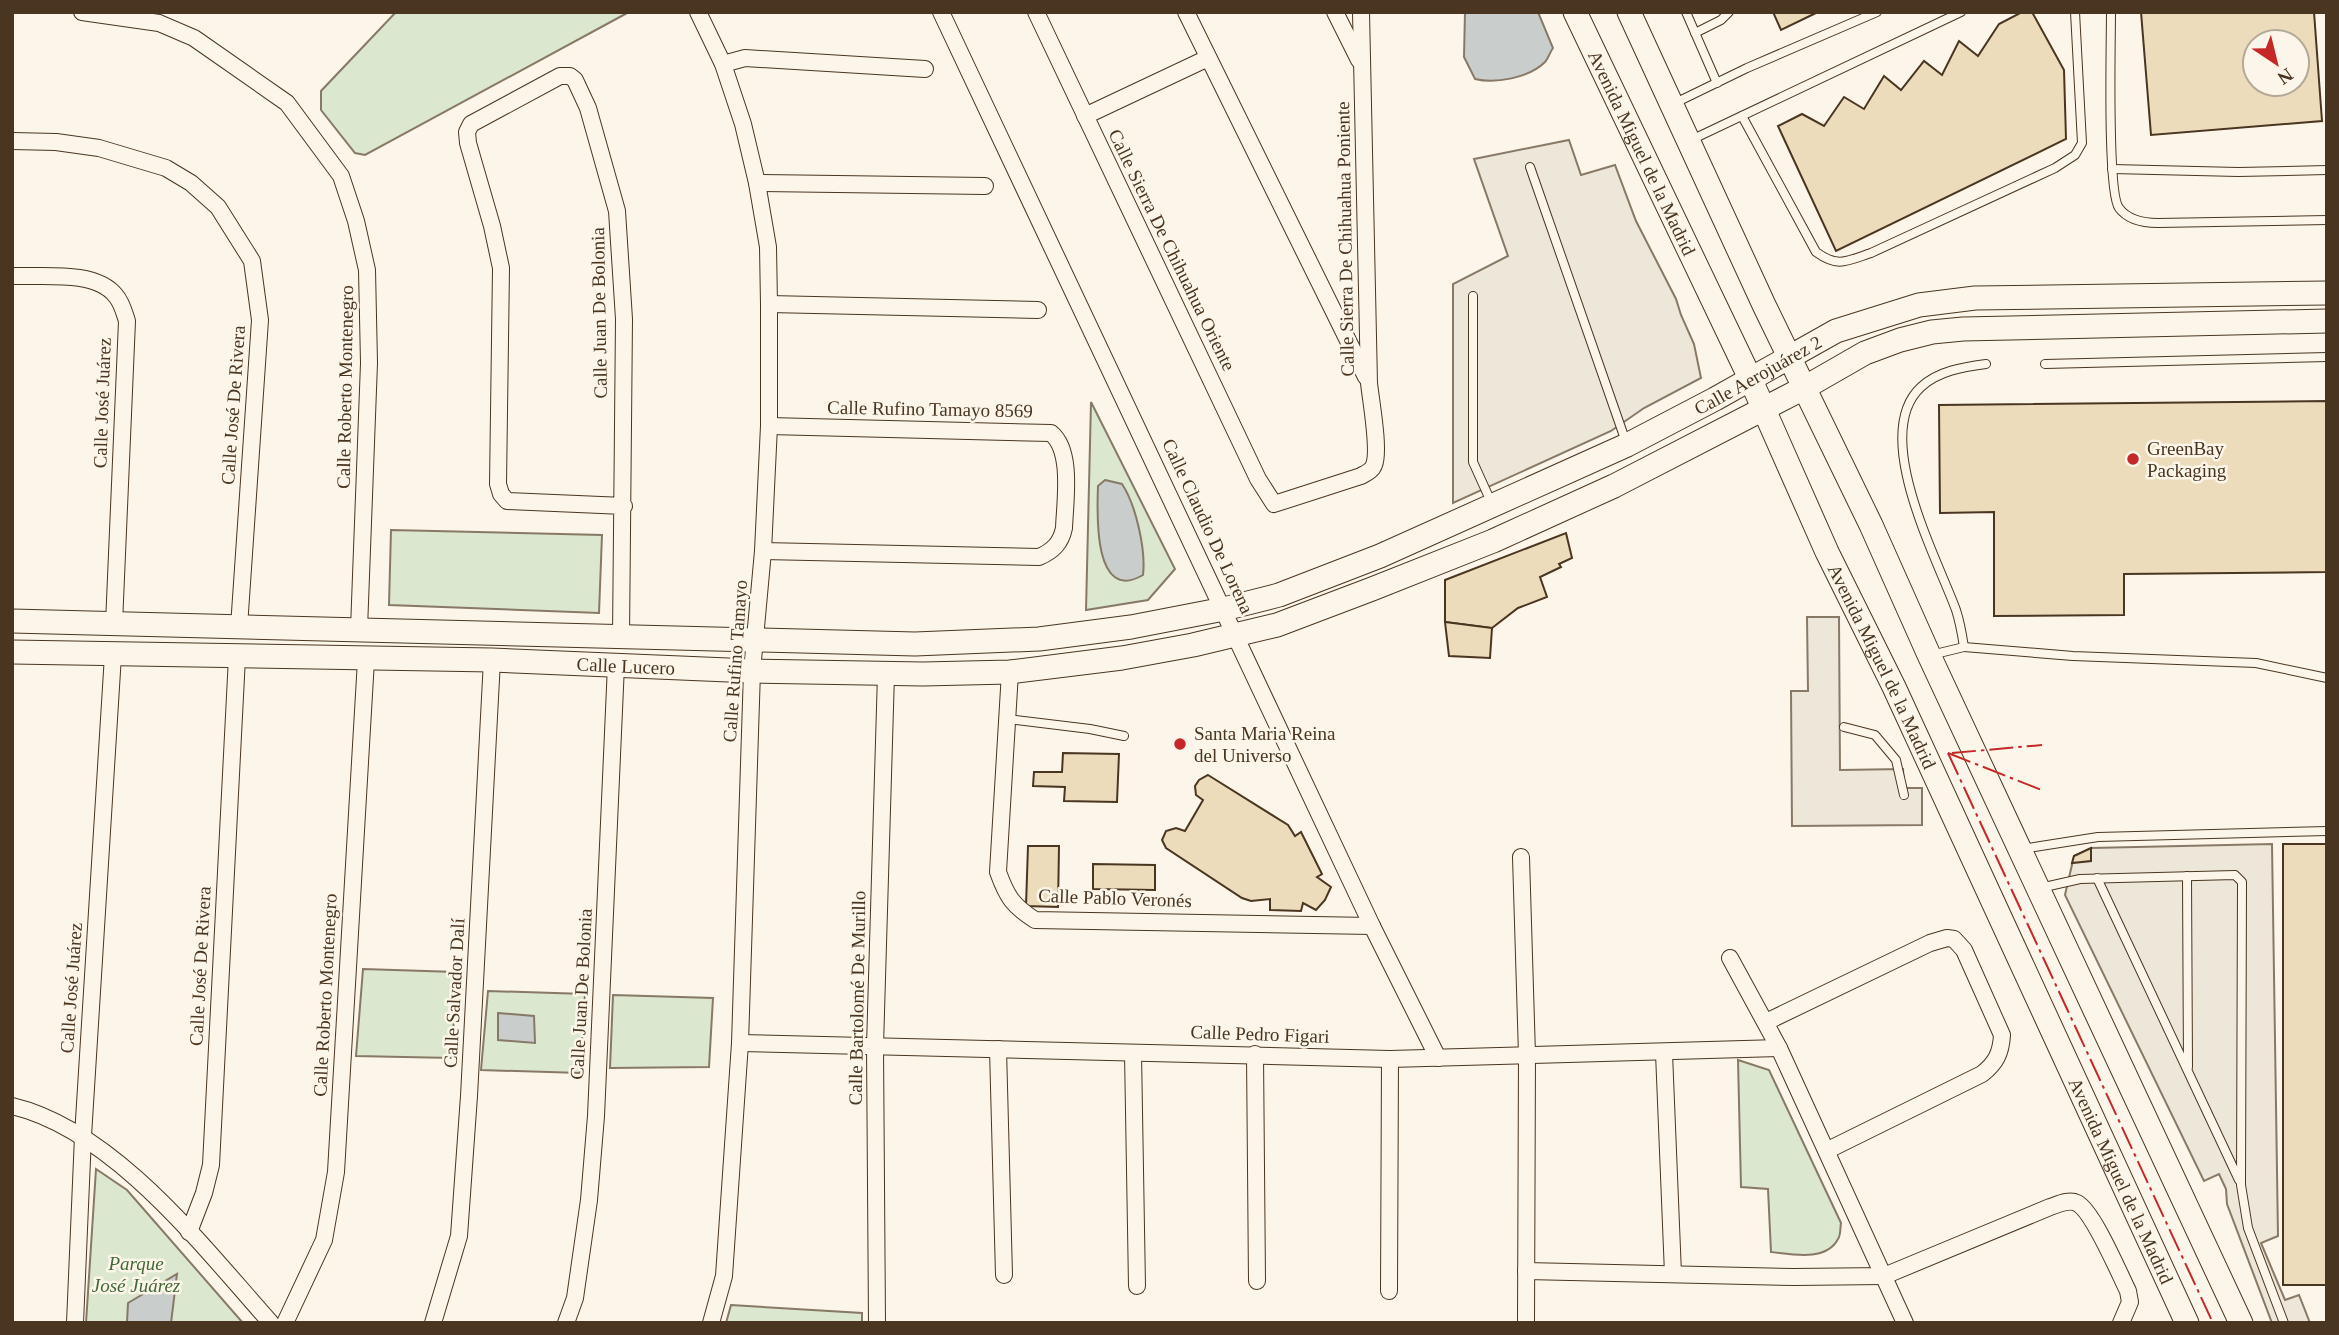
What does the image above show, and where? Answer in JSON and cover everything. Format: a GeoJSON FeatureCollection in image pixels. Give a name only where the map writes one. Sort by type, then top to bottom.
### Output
{"type":"FeatureCollection","features":[{"type":"Feature","properties":{"kind":"street","name":"Calle Roberto Montenegro"},"geometry":{"type":"LineString","coordinates":[[82,12],[159,23],[194,38],[287,103],[341,176],[356,221],[367,270],[369,363],[359,629]]}},
{"type":"Feature","properties":{"kind":"street","name":"Calle Rufino Tamayo"},"geometry":{"type":"LineString","coordinates":[[698,12],[723,64],[743,124],[768,247],[769,304],[769,426],[763,551],[752,671],[740,1043],[724,1276],[711,1323]]}},
{"type":"Feature","properties":{"kind":"street","name":"Calle Claudio De Lorena"},"geometry":{"type":"LineString","coordinates":[[941,12],[1372,926],[1438,1058]]}},
{"type":"Feature","properties":{"kind":"street","name":"Calle Sierra De Chihuahua Oriente"},"geometry":{"type":"LineString","coordinates":[[1036,12],[1258,479],[1274,504],[1361,476],[1374,465]]}},
{"type":"Feature","properties":{"kind":"street"},"geometry":{"type":"LineString","coordinates":[[1186,12],[1369,383]]}},
{"type":"Feature","properties":{"kind":"street"},"geometry":{"type":"LineString","coordinates":[[1335,12],[1362,65]]}},
{"type":"Feature","properties":{"kind":"street","name":"Calle Sierra De Chihuahua Poniente"},"geometry":{"type":"LineString","coordinates":[[1361,12],[1369,383],[1375,440],[1374,465]]}},
{"type":"Feature","properties":{"kind":"street","name":"Avenida Miguel de la Madrid"},"geometry":{"type":"LineString","coordinates":[[1575,12],[1749,378],[1827,552],[1894,687],[2187,1323]]}},
{"type":"Feature","properties":{"kind":"street"},"geometry":{"type":"LineString","coordinates":[[1629,12],[1804,388],[1871,525],[1928,655],[2241,1323]]}},
{"type":"Feature","properties":{"kind":"street"},"geometry":{"type":"LineString","coordinates":[[723,64],[745,58],[925,69]]}},
{"type":"Feature","properties":{"kind":"street"},"geometry":{"type":"LineString","coordinates":[[1084,116],[1208,58]]}},
{"type":"Feature","properties":{"kind":"street","name":"Calle Juan De Bolonia"},"geometry":{"type":"LineString","coordinates":[[621,637],[624,506],[624,319],[617,211],[588,108],[575,79],[560,76],[471,124],[467,132],[501,268],[498,470],[500,494],[507,501],[624,506]]}},
{"type":"Feature","properties":{"kind":"street","name":"Calle José De Rivera"},"geometry":{"type":"LineString","coordinates":[[12,141],[56,142],[99,148],[166,168],[191,183],[218,207],[251,261],[260,320],[239,627]]}},
{"type":"Feature","properties":{"kind":"street"},"geometry":{"type":"LineString","coordinates":[[757,183],[985,186]]}},
{"type":"Feature","properties":{"kind":"street","name":"Calle José Juárez"},"geometry":{"type":"LineString","coordinates":[[12,276],[89,279],[116,295],[127,321],[114,624]]}},
{"type":"Feature","properties":{"kind":"street","name":"Calle Aerojuárez 2"},"geometry":{"type":"LineString","coordinates":[[1224,609],[1279,595],[1319,581],[1493,507],[1627,445],[1836,331],[1890,312],[1919,305],[1976,298],[2327,293]]}},
{"type":"Feature","properties":{"kind":"street"},"geometry":{"type":"LineString","coordinates":[[769,304],[1038,310]]}},
{"type":"Feature","properties":{"kind":"street","name":"Calle Aerojuárez 2"},"geometry":{"type":"LineString","coordinates":[[1235,634],[1277,625],[1493,541],[1615,486],[1804,388],[1849,361],[1900,340],[1932,332],[1963,329],[2327,321]]}},
{"type":"Feature","properties":{"kind":"street"},"geometry":{"type":"LineString","coordinates":[[1836,331],[1849,361]]}},
{"type":"Feature","properties":{"kind":"street","name":"Calle Rufino Tamayo 8569"},"geometry":{"type":"LineString","coordinates":[[763,551],[1039,557],[1056,547],[1064,528],[1065,458],[1061,446],[1051,433],[769,426]]}},
{"type":"Feature","properties":{"kind":"street","name":"Calle Lucero"},"geometry":{"type":"LineString","coordinates":[[12,621],[915,644],[1039,639],[1131,627],[1224,609]]}},
{"type":"Feature","properties":{"kind":"street","name":"Calle Lucero"},"geometry":{"type":"LineString","coordinates":[[12,652],[492,660],[886,674],[1010,672],[1122,658],[1235,634]]}},
{"type":"Feature","properties":{"kind":"street","name":"Calle José Juárez"},"geometry":{"type":"LineString","coordinates":[[75,1323],[83,1136],[113,655]]}},
{"type":"Feature","properties":{"kind":"street","name":"Calle José De Rivera"},"geometry":{"type":"LineString","coordinates":[[189,1232],[211,1166],[237,657]]}},
{"type":"Feature","properties":{"kind":"street","name":"Calle Roberto Montenegro"},"geometry":{"type":"LineString","coordinates":[[285,1323],[324,1240],[336,1172],[366,660]]}},
{"type":"Feature","properties":{"kind":"street","name":"Calle Salvador Dalí"},"geometry":{"type":"LineString","coordinates":[[433,1323],[459,1236],[470,1096],[492,660]]}},
{"type":"Feature","properties":{"kind":"street","name":"Calle Juan De Bolonia"},"geometry":{"type":"LineString","coordinates":[[566,1323],[575,1298],[589,1200],[596,1116],[617,665]]}},
{"type":"Feature","properties":{"kind":"street","name":"Calle Pablo Veronés"},"geometry":{"type":"LineString","coordinates":[[1010,672],[998,872],[1010,900],[1017,909],[1035,920],[1372,926]]}},
{"type":"Feature","properties":{"kind":"street","name":"Calle Bartolomé De Murillo"},"geometry":{"type":"LineString","coordinates":[[877,1323],[875,1046],[886,674]]}},
{"type":"Feature","properties":{"kind":"street"},"geometry":{"type":"LineString","coordinates":[[1521,857],[1527,1055],[1526,1323]]}},
{"type":"Feature","properties":{"kind":"street"},"geometry":{"type":"LineString","coordinates":[[1766,1022],[1930,943],[1947,938],[1954,939],[1964,950],[2002,1035],[2001,1047],[1994,1065],[1982,1074],[1828,1150]]}},
{"type":"Feature","properties":{"kind":"street"},"geometry":{"type":"LineString","coordinates":[[1730,958],[1766,1022],[1828,1150],[1905,1323]]}},
{"type":"Feature","properties":{"kind":"street","name":"Calle Pedro Figari"},"geometry":{"type":"LineString","coordinates":[[740,1043],[1390,1059],[1779,1048]]}},
{"type":"Feature","properties":{"kind":"street"},"geometry":{"type":"LineString","coordinates":[[998,1049],[1004,1275]]}},
{"type":"Feature","properties":{"kind":"street"},"geometry":{"type":"LineString","coordinates":[[1133,1053],[1138,1286]]}},
{"type":"Feature","properties":{"kind":"street"},"geometry":{"type":"LineString","coordinates":[[1664,1053],[1673,1275]]}},
{"type":"Feature","properties":{"kind":"street"},"geometry":{"type":"LineString","coordinates":[[1255,1054],[1257,1281]]}},
{"type":"Feature","properties":{"kind":"street"},"geometry":{"type":"LineString","coordinates":[[1389,1291],[1390,1059]]}},
{"type":"Feature","properties":{"kind":"street"},"geometry":{"type":"LineString","coordinates":[[12,1106],[36,1111],[83,1136],[138,1180],[271,1323]]}},
{"type":"Feature","properties":{"kind":"street"},"geometry":{"type":"LineString","coordinates":[[1526,1271],[1884,1276],[2050,1207],[2071,1202],[2079,1204],[2090,1216],[2128,1290],[2130,1302],[2121,1323]]}},
{"type":"Feature","properties":{"kind":"lane"},"geometry":{"type":"LineString","coordinates":[[1686,12],[1717,83]]}},
{"type":"Feature","properties":{"kind":"lane"},"geometry":{"type":"LineString","coordinates":[[1695,33],[1721,20],[1729,12]]}},
{"type":"Feature","properties":{"kind":"lane"},"geometry":{"type":"LineString","coordinates":[[1672,104],[1877,12]]}},
{"type":"Feature","properties":{"kind":"lane"},"geometry":{"type":"LineString","coordinates":[[1689,141],[1961,12]]}},
{"type":"Feature","properties":{"kind":"lane"},"geometry":{"type":"LineString","coordinates":[[1742,116],[1816,251],[1828,261],[1843,263],[1871,253],[2043,174],[2075,155],[2082,143],[2075,12]]}},
{"type":"Feature","properties":{"kind":"lane"},"geometry":{"type":"LineString","coordinates":[[2111,12],[2112,169],[2116,204],[2127,216],[2145,223],[2327,220]]}},
{"type":"Feature","properties":{"kind":"lane"},"geometry":{"type":"LineString","coordinates":[[1530,167],[1627,445]]}},
{"type":"Feature","properties":{"kind":"lane"},"geometry":{"type":"LineString","coordinates":[[2112,169],[2238,172],[2327,170]]}},
{"type":"Feature","properties":{"kind":"lane"},"geometry":{"type":"LineString","coordinates":[[1473,296],[1473,462],[1493,507]]}},
{"type":"Feature","properties":{"kind":"lane"},"geometry":{"type":"LineString","coordinates":[[2045,364],[2327,357]]}},
{"type":"Feature","properties":{"kind":"lane"},"geometry":{"type":"LineString","coordinates":[[1964,647],[1957,613],[1917,517],[1908,481],[1903,441],[1904,417],[1911,399],[1934,378],[1949,371],[1986,364]]}},
{"type":"Feature","properties":{"kind":"lane"},"geometry":{"type":"LineString","coordinates":[[1928,655],[1964,647],[2073,656],[2256,663],[2327,678]]}},
{"type":"Feature","properties":{"kind":"lane"},"geometry":{"type":"LineString","coordinates":[[1007,719],[1124,736]]}},
{"type":"Feature","properties":{"kind":"lane"},"geometry":{"type":"LineString","coordinates":[[1844,727],[1875,735],[1896,760],[1904,795]]}},
{"type":"Feature","properties":{"kind":"lane"},"geometry":{"type":"LineString","coordinates":[[2019,850],[2098,837],[2327,831]]}},
{"type":"Feature","properties":{"kind":"lane"},"geometry":{"type":"LineString","coordinates":[[2037,888],[2097,878],[2235,875],[2242,882],[2241,1185],[2248,1228],[2284,1323]]}},
{"type":"Feature","properties":{"kind":"lane"},"geometry":{"type":"LineString","coordinates":[[2187,876],[2188,1070]]}},
{"type":"Feature","properties":{"kind":"lane"},"geometry":{"type":"LineString","coordinates":[[2097,878],[2241,1185]]}},
{"type":"Feature","properties":{"kind":"green space"},"geometry":{"type":"Polygon","coordinates":[[[396,12],[629,12],[365,155],[355,153],[321,110],[321,91],[396,12]]]}},
{"type":"Feature","properties":{"kind":"green space"},"geometry":{"type":"Polygon","coordinates":[[[1091,402],[1175,569],[1148,600],[1086,610],[1091,402]]]}},
{"type":"Feature","properties":{"kind":"green space"},"geometry":{"type":"Polygon","coordinates":[[[391,530],[602,535],[599,613],[389,605],[391,530]]]}},
{"type":"Feature","properties":{"kind":"green space"},"geometry":{"type":"Polygon","coordinates":[[[363,969],[456,972],[452,1058],[356,1056],[363,969]]]}},
{"type":"Feature","properties":{"kind":"green space"},"geometry":{"type":"Polygon","coordinates":[[[488,991],[585,994],[580,1073],[481,1070],[488,991]]]}},
{"type":"Feature","properties":{"kind":"green space"},"geometry":{"type":"Polygon","coordinates":[[[613,995],[713,998],[709,1067],[610,1068],[613,995]]]}},
{"type":"Feature","properties":{"kind":"green space"},"geometry":{"type":"Polygon","coordinates":[[[1738,1060],[1769,1070],[1841,1223],[1839,1237],[1825,1251],[1807,1255],[1771,1252],[1768,1189],[1741,1187],[1738,1060]]]}},
{"type":"Feature","properties":{"kind":"green space","name":"Parque José Juárez"},"geometry":{"type":"Polygon","coordinates":[[[96,1169],[127,1190],[243,1323],[86,1323],[96,1169]]]}},
{"type":"Feature","properties":{"kind":"green space"},"geometry":{"type":"Polygon","coordinates":[[[731,1305],[862,1313],[862,1323],[726,1323],[731,1305]]]}},
{"type":"Feature","properties":{"kind":"shaded area"},"geometry":{"type":"Polygon","coordinates":[[[1465,12],[1538,12],[1553,48],[1545,62],[1521,76],[1502,80],[1475,79],[1464,57],[1465,12]]]}},
{"type":"Feature","properties":{"kind":"shaded area"},"geometry":{"type":"Polygon","coordinates":[[[1569,140],[1581,175],[1615,165],[1636,221],[1676,299],[1694,344],[1701,378],[1644,408],[1611,431],[1453,503],[1453,284],[1508,256],[1474,159],[1569,140]]]}},
{"type":"Feature","properties":{"kind":"shaded area"},"geometry":{"type":"Polygon","coordinates":[[[1105,480],[1122,484],[1132,504],[1139,528],[1143,575],[1127,581],[1115,577],[1101,552],[1098,486],[1105,480]]]}},
{"type":"Feature","properties":{"kind":"shaded area"},"geometry":{"type":"Polygon","coordinates":[[[1807,617],[1839,617],[1840,770],[1903,769],[1904,788],[1922,788],[1922,825],[1792,826],[1791,691],[1808,691],[1807,617]]]}},
{"type":"Feature","properties":{"kind":"shaded area"},"geometry":{"type":"Polygon","coordinates":[[[2272,844],[2278,1236],[2261,1243],[2285,1300],[2299,1295],[2310,1323],[2272,1323],[2227,1204],[2226,1189],[2219,1174],[2204,1181],[2065,895],[2074,856],[2091,848],[2272,844]]]}},
{"type":"Feature","properties":{"kind":"shaded area"},"geometry":{"type":"Polygon","coordinates":[[[498,1013],[534,1016],[535,1043],[498,1040],[498,1013]]]}},
{"type":"Feature","properties":{"kind":"shaded area"},"geometry":{"type":"Polygon","coordinates":[[[177,1274],[171,1323],[127,1323],[128,1303],[177,1274]]]}},
{"type":"Feature","properties":{"kind":"building"},"geometry":{"type":"Polygon","coordinates":[[[1773,12],[1818,12],[1781,30],[1773,12]]]}},
{"type":"Feature","properties":{"kind":"building"},"geometry":{"type":"Polygon","coordinates":[[[2022,12],[2032,12],[2064,70],[2066,139],[1836,251],[1778,126],[1802,114],[1824,126],[1844,97],[1864,109],[1884,76],[1901,90],[1924,61],[1942,75],[1959,41],[1978,56],[1999,24],[2022,12]]]}},
{"type":"Feature","properties":{"kind":"building"},"geometry":{"type":"Polygon","coordinates":[[[2141,12],[2314,12],[2322,121],[2151,135],[2141,12]]]}},
{"type":"Feature","properties":{"kind":"building","name":"GreenBay Packaging"},"geometry":{"type":"Polygon","coordinates":[[[2327,401],[2327,572],[2124,574],[2124,615],[1994,616],[1994,512],[1940,513],[1939,405],[2327,401]]]}},
{"type":"Feature","properties":{"kind":"building"},"geometry":{"type":"Polygon","coordinates":[[[1566,533],[1572,558],[1559,564],[1561,567],[1540,577],[1547,597],[1518,608],[1492,628],[1445,622],[1445,580],[1566,533]]]}},
{"type":"Feature","properties":{"kind":"building"},"geometry":{"type":"Polygon","coordinates":[[[1445,622],[1492,628],[1490,658],[1449,656],[1445,622]]]}},
{"type":"Feature","properties":{"kind":"building"},"geometry":{"type":"Polygon","coordinates":[[[1063,753],[1119,754],[1117,802],[1064,801],[1065,787],[1033,786],[1034,772],[1062,772],[1063,753]]]}},
{"type":"Feature","properties":{"kind":"building"},"geometry":{"type":"Polygon","coordinates":[[[1208,775],[1288,825],[1295,836],[1301,832],[1322,874],[1317,877],[1331,887],[1316,910],[1303,903],[1301,911],[1270,910],[1270,899],[1251,901],[1242,898],[1166,848],[1162,840],[1166,831],[1176,828],[1185,831],[1203,800],[1196,795],[1195,786],[1208,775]]]}},
{"type":"Feature","properties":{"kind":"building"},"geometry":{"type":"Polygon","coordinates":[[[2283,844],[2327,844],[2327,1285],[2283,1285],[2283,844]]]}},
{"type":"Feature","properties":{"kind":"building"},"geometry":{"type":"Polygon","coordinates":[[[1028,846],[1059,846],[1058,907],[1026,906],[1028,846]]]}},
{"type":"Feature","properties":{"kind":"building"},"geometry":{"type":"Polygon","coordinates":[[[2091,848],[2091,861],[2072,863],[2074,856],[2091,848]]]}},
{"type":"Feature","properties":{"kind":"building"},"geometry":{"type":"Polygon","coordinates":[[[1093,864],[1155,865],[1155,890],[1093,889],[1093,864]]]}},
{"type":"Feature","properties":{"kind":"power"},"geometry":{"type":"LineString","coordinates":[[1952,753],[2042,745]]}},
{"type":"Feature","properties":{"kind":"power"},"geometry":{"type":"LineString","coordinates":[[1948,753],[2213,1323]]}},
{"type":"Feature","properties":{"kind":"power"},"geometry":{"type":"LineString","coordinates":[[1948,753],[2044,791]]}},
{"type":"Feature","properties":{"kind":"place","name":"GreenBay Packaging"},"geometry":{"type":"Point","coordinates":[2133,459]}},
{"type":"Feature","properties":{"kind":"place","name":"Santa Maria Reina del Universo"},"geometry":{"type":"Point","coordinates":[1180,744]}}]}
